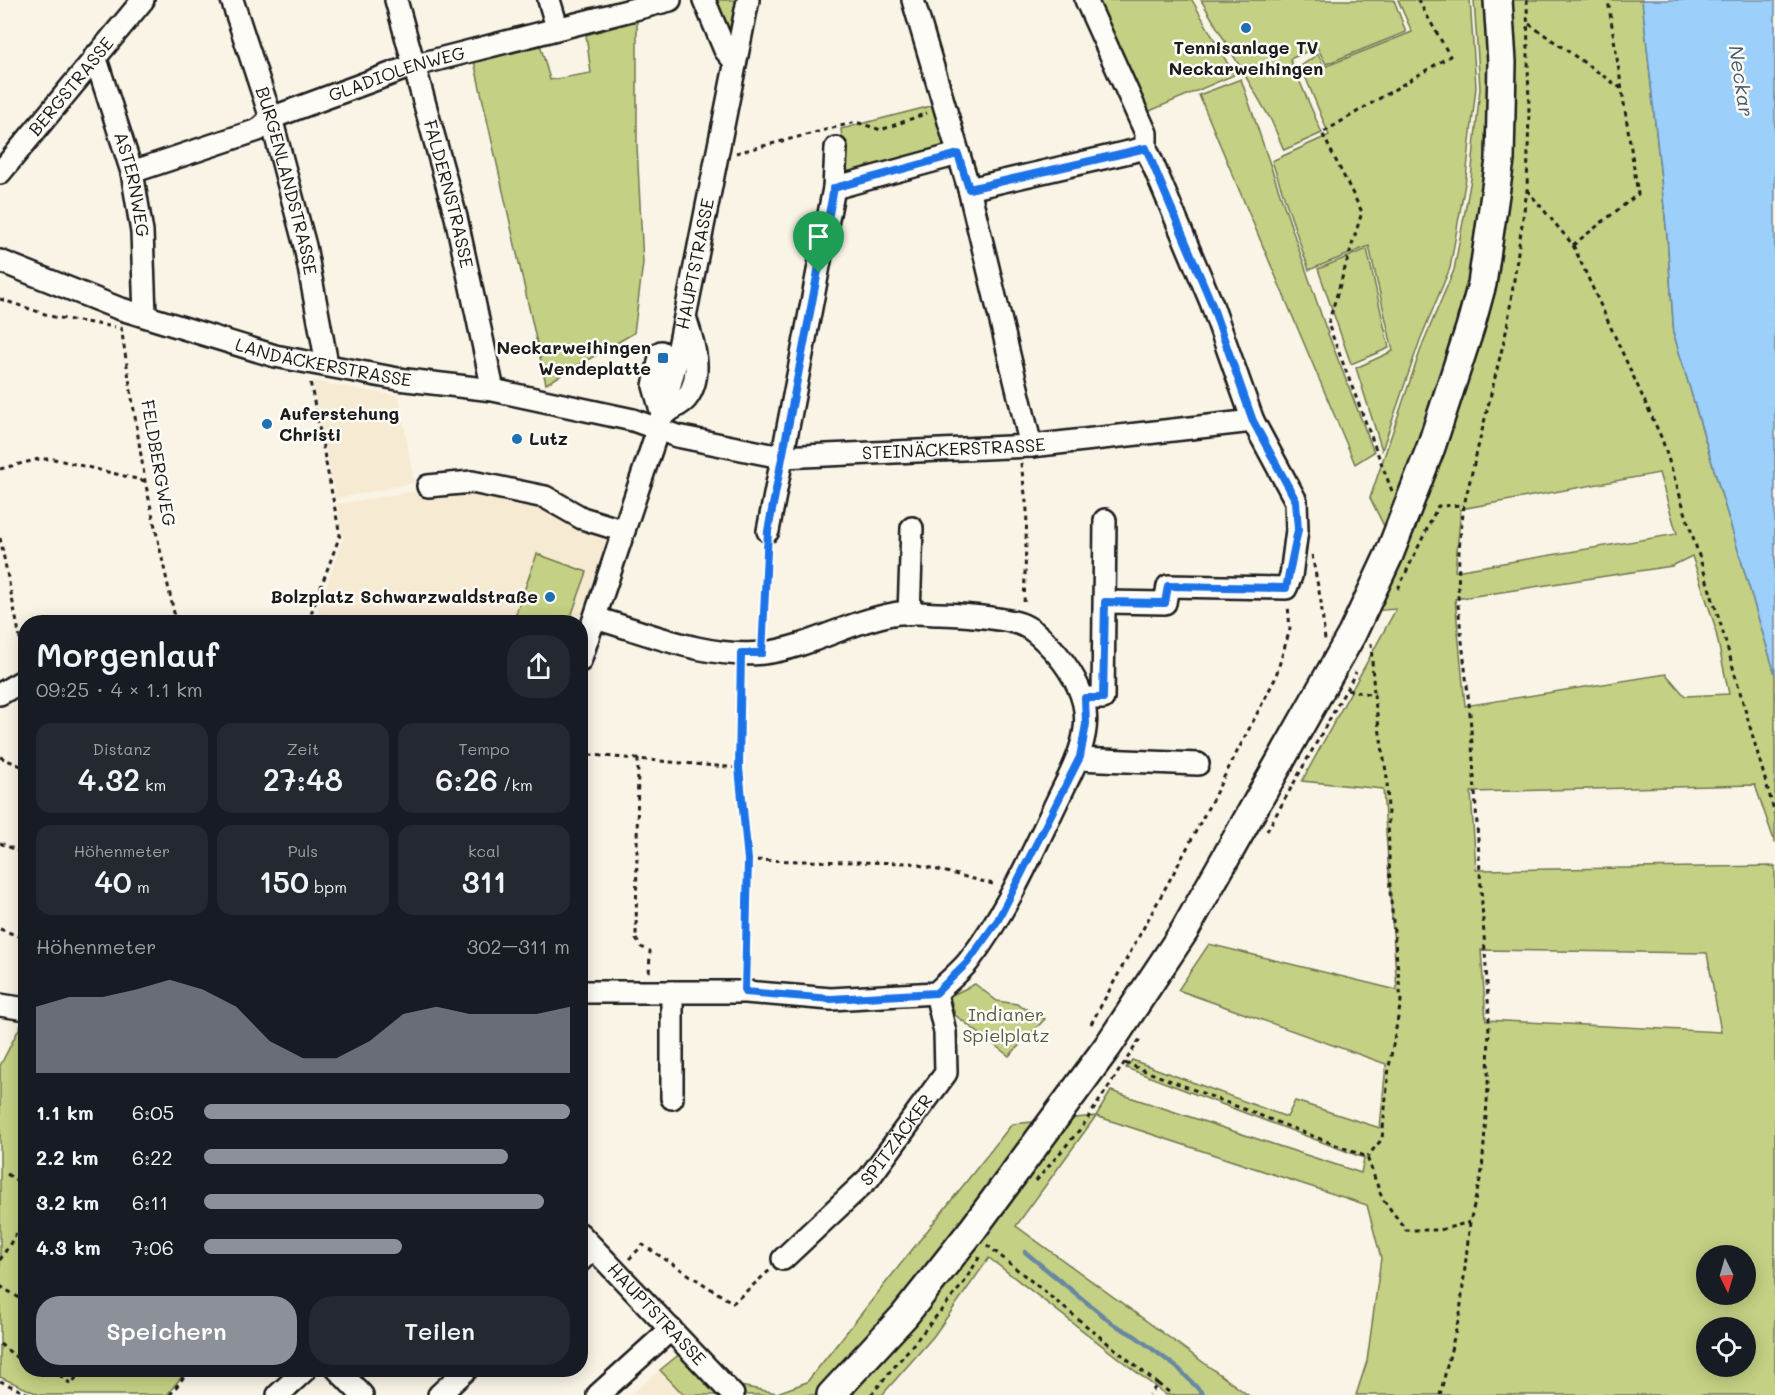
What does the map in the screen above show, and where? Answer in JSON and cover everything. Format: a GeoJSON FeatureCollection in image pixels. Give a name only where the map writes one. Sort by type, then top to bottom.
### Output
{"type":"FeatureCollection","features":[{"type":"Feature","properties":{"kind":"main road"},"geometry":{"type":"LineString","coordinates":[[831,1395],[925,1290],[1108,1046],[1185,930],[1339,682],[1352,634],[1403,521],[1431,447],[1470,327],[1491,237],[1502,120],[1503,62],[1498,0]]}},
{"type":"Feature","properties":{"kind":"street","name":"BERGSTRASSE"},"geometry":{"type":"LineString","coordinates":[[0,173],[94,56],[143,0]]}},
{"type":"Feature","properties":{"kind":"street","name":"BURGENLANDSTRASSE"},"geometry":{"type":"LineString","coordinates":[[232,0],[272,118],[305,246],[327,364]]}},
{"type":"Feature","properties":{"kind":"street","name":"FALDERNSTRASSE"},"geometry":{"type":"LineString","coordinates":[[396,0],[412,66],[456,217],[493,390]]}},
{"type":"Feature","properties":{"kind":"street"},"geometry":{"type":"LineString","coordinates":[[549,0],[557,27]]}},
{"type":"Feature","properties":{"kind":"street","name":"GLADIOLENWEG"},"geometry":{"type":"LineString","coordinates":[[132,172],[258,130],[272,118],[412,66],[557,27],[670,0]]}},
{"type":"Feature","properties":{"kind":"street"},"geometry":{"type":"LineString","coordinates":[[704,0],[725,50],[735,62]]}},
{"type":"Feature","properties":{"kind":"street","name":"HAUPTSTRASSE"},"geometry":{"type":"LineString","coordinates":[[588,638],[660,422],[686,318],[748,0]]}},
{"type":"Feature","properties":{"kind":"street"},"geometry":{"type":"LineString","coordinates":[[914,0],[969,189],[1025,446]]}},
{"type":"Feature","properties":{"kind":"street"},"geometry":{"type":"LineString","coordinates":[[1086,0],[1146,133],[1146,148],[1211,302],[1253,421],[1296,501],[1298,530],[1286,588],[1168,586],[1165,603],[1105,602]]}},
{"type":"Feature","properties":{"kind":"street","name":"ASTERNWEG"},"geometry":{"type":"LineString","coordinates":[[94,56],[132,172],[142,232],[145,315]]}},
{"type":"Feature","properties":{"kind":"street"},"geometry":{"type":"LineString","coordinates":[[768,531],[834,188],[836,148]]}},
{"type":"Feature","properties":{"kind":"street"},"geometry":{"type":"LineString","coordinates":[[969,189],[1146,148]]}},
{"type":"Feature","properties":{"kind":"street"},"geometry":{"type":"LineString","coordinates":[[834,188],[958,154]]}},
{"type":"Feature","properties":{"kind":"street","name":"LANDÄCKERSTRASSE"},"geometry":{"type":"LineString","coordinates":[[0,261],[119,318],[145,315],[274,356],[398,378],[493,390],[633,420],[660,422]]}},
{"type":"Feature","properties":{"kind":"street"},"geometry":{"type":"LineString","coordinates":[[660,422],[654,386],[661,352]]}},
{"type":"Feature","properties":{"kind":"street","name":"STEINÄCKERSTRASSE"},"geometry":{"type":"LineString","coordinates":[[660,422],[677,436],[781,457],[1025,446],[1253,421]]}},
{"type":"Feature","properties":{"kind":"street"},"geometry":{"type":"LineString","coordinates":[[428,486],[472,482],[498,486],[545,497],[582,518],[624,531]]}},
{"type":"Feature","properties":{"kind":"street"},"geometry":{"type":"LineString","coordinates":[[1085,698],[1103,698],[1105,520]]}},
{"type":"Feature","properties":{"kind":"street"},"geometry":{"type":"LineString","coordinates":[[909,614],[912,528]]}},
{"type":"Feature","properties":{"kind":"street"},"geometry":{"type":"LineString","coordinates":[[588,992],[745,992],[831,999],[936,993],[967,963],[998,920],[1078,759],[1086,724],[1085,698],[1071,670],[1051,647],[1023,625],[956,614],[895,613],[852,624],[793,647],[752,653],[712,652],[595,618]]}},
{"type":"Feature","properties":{"kind":"street"},"geometry":{"type":"LineString","coordinates":[[0,694],[18,684]]}},
{"type":"Feature","properties":{"kind":"street"},"geometry":{"type":"LineString","coordinates":[[1078,759],[1198,764]]}},
{"type":"Feature","properties":{"kind":"street"},"geometry":{"type":"LineString","coordinates":[[672,992],[672,1098]]}},
{"type":"Feature","properties":{"kind":"street","name":"SPITZÄCKER"},"geometry":{"type":"LineString","coordinates":[[783,1259],[869,1178],[946,1073],[945,1032],[936,993]]}},
{"type":"Feature","properties":{"kind":"street"},"geometry":{"type":"LineString","coordinates":[[0,1005],[18,1008]]}},
{"type":"Feature","properties":{"kind":"street","name":"HAUPTSTRASSE"},"geometry":{"type":"LineString","coordinates":[[588,1250],[617,1270],[733,1395]]}},
{"type":"Feature","properties":{"kind":"street"},"geometry":{"type":"LineString","coordinates":[[598,1395],[671,1329]]}},
{"type":"Feature","properties":{"kind":"street"},"geometry":{"type":"LineString","coordinates":[[278,1395],[297,1377]]}},
{"type":"Feature","properties":{"kind":"street"},"geometry":{"type":"LineString","coordinates":[[345,1377],[362,1395]]}},
{"type":"Feature","properties":{"kind":"street"},"geometry":{"type":"LineString","coordinates":[[440,1395],[459,1377]]}},
{"type":"Feature","properties":{"kind":"path"},"geometry":{"type":"LineString","coordinates":[[1403,521],[1328,324],[1362,212],[1322,133],[1450,56],[1418,0]]}},
{"type":"Feature","properties":{"kind":"path"},"geometry":{"type":"LineString","coordinates":[[1440,1395],[1460,1313],[1470,1222],[1482,1171],[1490,1015],[1470,713],[1458,605],[1459,549],[1464,505],[1508,328],[1527,190],[1529,24],[1527,0]]}},
{"type":"Feature","properties":{"kind":"path"},"geometry":{"type":"LineString","coordinates":[[1573,245],[1638,194],[1608,0]]}},
{"type":"Feature","properties":{"kind":"path"},"geometry":{"type":"LineString","coordinates":[[1529,24],[1622,89]]}},
{"type":"Feature","properties":{"kind":"path"},"geometry":{"type":"LineString","coordinates":[[1527,190],[1573,245],[1662,439],[1720,622],[1775,814]]}},
{"type":"Feature","properties":{"kind":"path"},"geometry":{"type":"LineString","coordinates":[[0,299],[54,316],[119,318]]}},
{"type":"Feature","properties":{"kind":"path","name":"FELDBERGWEG"},"geometry":{"type":"LineString","coordinates":[[119,318],[145,481],[174,615]]}},
{"type":"Feature","properties":{"kind":"path"},"geometry":{"type":"LineString","coordinates":[[306,361],[340,535],[311,615]]}},
{"type":"Feature","properties":{"kind":"path"},"geometry":{"type":"LineString","coordinates":[[1023,625],[1027,510],[1025,446]]}},
{"type":"Feature","properties":{"kind":"path"},"geometry":{"type":"LineString","coordinates":[[0,470],[39,459],[54,459],[145,481]]}},
{"type":"Feature","properties":{"kind":"path"},"geometry":{"type":"LineString","coordinates":[[1396,592],[1438,506],[1464,505]]}},
{"type":"Feature","properties":{"kind":"path"},"geometry":{"type":"LineString","coordinates":[[1298,530],[1315,560],[1339,682],[1374,695]]}},
{"type":"Feature","properties":{"kind":"path"},"geometry":{"type":"LineString","coordinates":[[745,992],[748,860],[739,768],[768,531]]}},
{"type":"Feature","properties":{"kind":"path"},"geometry":{"type":"LineString","coordinates":[[0,538],[18,628]]}},
{"type":"Feature","properties":{"kind":"path"},"geometry":{"type":"LineString","coordinates":[[1091,1024],[1185,852],[1275,679],[1290,629],[1286,588]]}},
{"type":"Feature","properties":{"kind":"path"},"geometry":{"type":"LineString","coordinates":[[1367,1157],[1382,1139],[1389,1067],[1401,1001],[1390,891],[1387,778],[1374,695],[1371,639]]}},
{"type":"Feature","properties":{"kind":"path"},"geometry":{"type":"LineString","coordinates":[[588,755],[739,768]]}},
{"type":"Feature","properties":{"kind":"path"},"geometry":{"type":"LineString","coordinates":[[0,757],[18,765]]}},
{"type":"Feature","properties":{"kind":"path"},"geometry":{"type":"LineString","coordinates":[[638,759],[636,939],[641,947],[650,951],[649,992]]}},
{"type":"Feature","properties":{"kind":"path"},"geometry":{"type":"LineString","coordinates":[[0,843],[18,851]]}},
{"type":"Feature","properties":{"kind":"path"},"geometry":{"type":"LineString","coordinates":[[748,860],[911,862],[1013,890]]}},
{"type":"Feature","properties":{"kind":"path"},"geometry":{"type":"LineString","coordinates":[[0,929],[18,936]]}},
{"type":"Feature","properties":{"kind":"path"},"geometry":{"type":"LineString","coordinates":[[1125,1063],[1367,1157],[1382,1198],[1406,1230],[1440,1230],[1470,1222]]}},
{"type":"Feature","properties":{"kind":"path"},"geometry":{"type":"LineString","coordinates":[[7,1174],[18,1181]]}},
{"type":"Feature","properties":{"kind":"path"},"geometry":{"type":"LineString","coordinates":[[0,1260],[18,1231]]}},
{"type":"Feature","properties":{"kind":"path"},"geometry":{"type":"LineString","coordinates":[[617,1270],[643,1245],[733,1303],[783,1259]]}},
{"type":"Feature","properties":{"kind":"path"},"geometry":{"type":"LineString","coordinates":[[871,1395],[963,1284],[987,1245],[1173,1395]]}},
{"type":"Feature","properties":{"kind":"path"},"geometry":{"type":"LineString","coordinates":[[0,1286],[18,1297]]}},
{"type":"Feature","properties":{"kind":"path"},"geometry":{"type":"LineString","coordinates":[[0,1344],[18,1358]]}},
{"type":"Feature","properties":{"kind":"path"},"geometry":{"type":"LineString","coordinates":[[62,1377],[71,1384],[76,1377]]}},
{"type":"Feature","properties":{"kind":"path"},"geometry":{"type":"LineString","coordinates":[[170,1395],[184,1377]]}},
{"type":"Feature","properties":{"kind":"path"},"geometry":{"type":"LineString","coordinates":[[0,1381],[30,1395]]}},
{"type":"Feature","properties":{"kind":"path"},"geometry":{"type":"LineString","coordinates":[[1149,1395],[1158,1384]]}},
{"type":"Feature","properties":{"kind":"shaded area"},"geometry":{"type":"Polygon","coordinates":[[[312,381],[399,396],[414,483],[336,499],[312,381]]]}},
{"type":"Feature","properties":{"kind":"shaded area"},"geometry":{"type":"Polygon","coordinates":[[[489,488],[610,530],[582,615],[316,615],[343,539],[337,504],[417,491],[489,488]]]}},
{"type":"Feature","properties":{"kind":"shaded area"},"geometry":{"type":"Polygon","coordinates":[[[660,1370],[684,1395],[630,1395],[660,1370]]]}},
{"type":"Feature","properties":{"kind":"green space"},"geometry":{"type":"Polygon","coordinates":[[[711,0],[737,0],[729,37],[711,0]]]}},
{"type":"Feature","properties":{"kind":"green space"},"geometry":{"type":"Polygon","coordinates":[[[1088,0],[1192,0],[1234,75],[1145,113],[1088,0]]]}},
{"type":"Feature","properties":{"kind":"green space"},"geometry":{"type":"Polygon","coordinates":[[[1201,0],[1394,0],[1406,32],[1326,64],[1317,47],[1290,59],[1322,133],[1284,150],[1271,120],[1201,0]]]}},
{"type":"Feature","properties":{"kind":"green space"},"geometry":{"type":"Polygon","coordinates":[[[1398,0],[1470,0],[1476,87],[1466,178],[1450,268],[1420,340],[1382,450],[1356,368],[1393,351],[1369,246],[1309,270],[1272,161],[1329,135],[1301,66],[1318,54],[1324,67],[1412,32],[1398,0]]]}},
{"type":"Feature","properties":{"kind":"green space"},"geometry":{"type":"Polygon","coordinates":[[[1474,0],[1487,0],[1491,95],[1483,218],[1456,343],[1386,530],[1370,498],[1423,343],[1454,270],[1471,179],[1480,88],[1474,0]]]}},
{"type":"Feature","properties":{"kind":"green space"},"geometry":{"type":"Polygon","coordinates":[[[1505,0],[1642,0],[1667,235],[1674,335],[1775,674],[1775,843],[1755,785],[1471,792],[1476,870],[1775,866],[1775,1395],[1356,1395],[1367,1361],[1381,1258],[1367,1205],[1096,1116],[1111,1091],[1361,1173],[1364,1158],[1126,1068],[1132,1060],[1287,1117],[1295,1101],[1380,1128],[1386,1064],[1178,990],[1209,944],[1397,990],[1383,789],[1302,781],[1396,609],[1371,611],[1494,267],[1505,0]],[[1659,473],[1461,509],[1455,571],[1677,534],[1659,473]],[[1692,556],[1672,566],[1455,599],[1465,706],[1666,674],[1685,696],[1729,694],[1714,623],[1692,556]],[[1481,950],[1486,1020],[1721,1032],[1707,953],[1481,950]]]}},
{"type":"Feature","properties":{"kind":"green space"},"geometry":{"type":"Polygon","coordinates":[[[637,21],[637,146],[643,263],[634,333],[546,384],[474,61],[540,44],[550,80],[591,73],[586,35],[637,21]]]}},
{"type":"Feature","properties":{"kind":"green space"},"geometry":{"type":"Polygon","coordinates":[[[1241,79],[1325,326],[1374,452],[1355,464],[1199,95],[1241,79]]]}},
{"type":"Feature","properties":{"kind":"green space"},"geometry":{"type":"Polygon","coordinates":[[[935,105],[944,140],[943,146],[938,151],[846,178],[841,129],[935,105]]]}},
{"type":"Feature","properties":{"kind":"green space"},"geometry":{"type":"Polygon","coordinates":[[[1367,249],[1389,348],[1351,364],[1318,269],[1367,249]]]}},
{"type":"Feature","properties":{"kind":"green space","name":"Bolzplatz Schwarzwaldstraße"},"geometry":{"type":"Polygon","coordinates":[[[537,554],[587,572],[572,615],[515,615],[537,554]]]}},
{"type":"Feature","properties":{"kind":"green space","name":"Indianer Spielplatz"},"geometry":{"type":"Polygon","coordinates":[[[975,984],[997,1001],[1017,1004],[1045,1019],[1009,1056],[955,1015],[950,996],[975,984]]]}},
{"type":"Feature","properties":{"kind":"green space"},"geometry":{"type":"Polygon","coordinates":[[[18,1031],[18,1377],[181,1377],[167,1395],[40,1395],[0,1377],[0,1066],[18,1031]]]}},
{"type":"Feature","properties":{"kind":"green space"},"geometry":{"type":"Polygon","coordinates":[[[1096,1116],[1016,1226],[1248,1395],[1166,1395],[989,1258],[933,1337],[882,1395],[684,1395],[660,1370],[693,1343],[740,1386],[777,1393],[807,1382],[1012,1124],[1096,1116]]]}},
{"type":"Feature","properties":{"kind":"water","name":"Neckar"},"geometry":{"type":"Polygon","coordinates":[[[1642,0],[1775,0],[1775,674],[1674,335],[1667,235],[1642,0]]]}},
{"type":"Feature","properties":{"kind":"waterway"},"geometry":{"type":"LineString","coordinates":[[1025,1252],[1113,1324],[1135,1336],[1179,1369],[1204,1395]]}},
{"type":"Feature","properties":{"kind":"place","name":"Tennisanlage TV Neckarweihingen"},"geometry":{"type":"Point","coordinates":[1246,28]}},
{"type":"Feature","properties":{"kind":"place","name":"Neckarweihingen Wendeplatte"},"geometry":{"type":"Point","coordinates":[663,358]}},
{"type":"Feature","properties":{"kind":"place","name":"Auferstehung Christi"},"geometry":{"type":"Point","coordinates":[267,424]}},
{"type":"Feature","properties":{"kind":"place","name":"Lutz"},"geometry":{"type":"Point","coordinates":[517,439]}},
{"type":"Feature","properties":{"kind":"place","name":"Bolzplatz Schwarzwaldstraße"},"geometry":{"type":"Point","coordinates":[550,597]}},
{"type":"Feature","properties":{"kind":"route"},"geometry":{"type":"LineString","coordinates":[[1146,148],[1211,302],[1253,421],[1296,501],[1298,530],[1291,576],[1286,588],[1168,586],[1165,603],[1105,602],[1103,698],[1085,698],[1086,724],[1080,757],[998,920],[967,963],[936,993],[831,999],[745,992],[748,860],[739,768],[741,653],[762,653],[768,531],[819,273],[834,188],[958,154],[969,189],[1146,148]]}}]}
